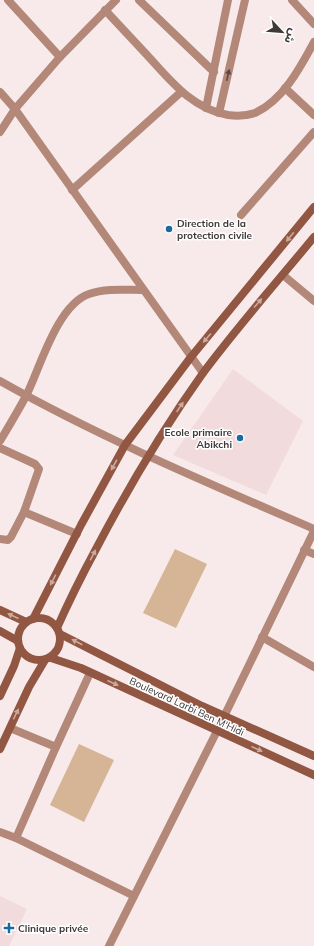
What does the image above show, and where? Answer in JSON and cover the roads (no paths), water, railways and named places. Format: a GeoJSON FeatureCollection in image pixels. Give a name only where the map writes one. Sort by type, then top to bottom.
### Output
{"type":"FeatureCollection","features":[{"type":"Feature","properties":{"kind":"main road"},"geometry":{"type":"LineString","coordinates":[[0,696],[14,666],[19,645],[18,634],[21,627],[30,620],[126,445],[191,356],[262,272],[314,207]]}},
{"type":"Feature","properties":{"kind":"main road"},"geometry":{"type":"LineString","coordinates":[[0,749],[29,687],[48,659],[56,653],[59,647],[59,631],[68,603],[118,507],[147,456],[203,373],[249,314],[314,237]]}},
{"type":"Feature","properties":{"kind":"main road"},"geometry":{"type":"LineString","coordinates":[[0,610],[30,620],[40,618],[47,619],[53,622],[59,631],[223,716],[314,756]]}},
{"type":"Feature","properties":{"kind":"main road"},"geometry":{"type":"LineString","coordinates":[[0,631],[19,645],[27,658],[39,661],[48,659]]}},
{"type":"Feature","properties":{"kind":"main road","name":"Boulevard Larbi Ben M'Hidi"},"geometry":{"type":"LineString","coordinates":[[48,659],[90,673],[314,775]]}},
{"type":"Feature","properties":{"kind":"street"},"geometry":{"type":"LineString","coordinates":[[8,0],[60,57]]}},
{"type":"Feature","properties":{"kind":"street"},"geometry":{"type":"LineString","coordinates":[[0,132],[15,108],[60,57],[116,0]]}},
{"type":"Feature","properties":{"kind":"street"},"geometry":{"type":"LineString","coordinates":[[139,0],[214,72]]}},
{"type":"Feature","properties":{"kind":"street"},"geometry":{"type":"LineString","coordinates":[[206,108],[228,0]]}},
{"type":"Feature","properties":{"kind":"street"},"geometry":{"type":"LineString","coordinates":[[219,113],[245,0]]}},
{"type":"Feature","properties":{"kind":"street"},"geometry":{"type":"LineString","coordinates":[[292,0],[314,24]]}},
{"type":"Feature","properties":{"kind":"street"},"geometry":{"type":"LineString","coordinates":[[105,10],[181,92],[206,108],[219,113],[237,116],[254,113],[269,104],[302,65],[314,42]]}},
{"type":"Feature","properties":{"kind":"street"},"geometry":{"type":"LineString","coordinates":[[284,88],[314,115]]}},
{"type":"Feature","properties":{"kind":"street"},"geometry":{"type":"LineString","coordinates":[[0,92],[15,108],[203,373]]}},
{"type":"Feature","properties":{"kind":"street"},"geometry":{"type":"LineString","coordinates":[[72,190],[181,92]]}},
{"type":"Feature","properties":{"kind":"street"},"geometry":{"type":"LineString","coordinates":[[241,216],[314,132]]}},
{"type":"Feature","properties":{"kind":"street"},"geometry":{"type":"LineString","coordinates":[[283,275],[314,302]]}},
{"type":"Feature","properties":{"kind":"street"},"geometry":{"type":"LineString","coordinates":[[0,441],[26,395],[59,322],[72,305],[87,294],[108,290],[143,290]]}},
{"type":"Feature","properties":{"kind":"street"},"geometry":{"type":"LineString","coordinates":[[0,381],[147,456],[314,530],[109,946]]}},
{"type":"Feature","properties":{"kind":"street"},"geometry":{"type":"LineString","coordinates":[[0,448],[35,464],[39,468],[24,512],[12,537],[8,540],[0,538]]}},
{"type":"Feature","properties":{"kind":"street"},"geometry":{"type":"LineString","coordinates":[[24,512],[77,534]]}},
{"type":"Feature","properties":{"kind":"street"},"geometry":{"type":"LineString","coordinates":[[304,550],[314,554]]}},
{"type":"Feature","properties":{"kind":"street"},"geometry":{"type":"LineString","coordinates":[[262,637],[314,667]]}},
{"type":"Feature","properties":{"kind":"street"},"geometry":{"type":"LineString","coordinates":[[16,838],[90,673]]}},
{"type":"Feature","properties":{"kind":"street"},"geometry":{"type":"LineString","coordinates":[[10,728],[56,748]]}},
{"type":"Feature","properties":{"kind":"street"},"geometry":{"type":"LineString","coordinates":[[0,832],[16,838],[134,896]]}},
{"type":"Feature","properties":{"kind":"place","name":"Direction de la protection civile"},"geometry":{"type":"Point","coordinates":[169,229]}},
{"type":"Feature","properties":{"kind":"place","name":"Ecole primaire Abikchi"},"geometry":{"type":"Point","coordinates":[240,438]}},
{"type":"Feature","properties":{"kind":"place","name":"Clinique privée"},"geometry":{"type":"Point","coordinates":[9,928]}}]}
